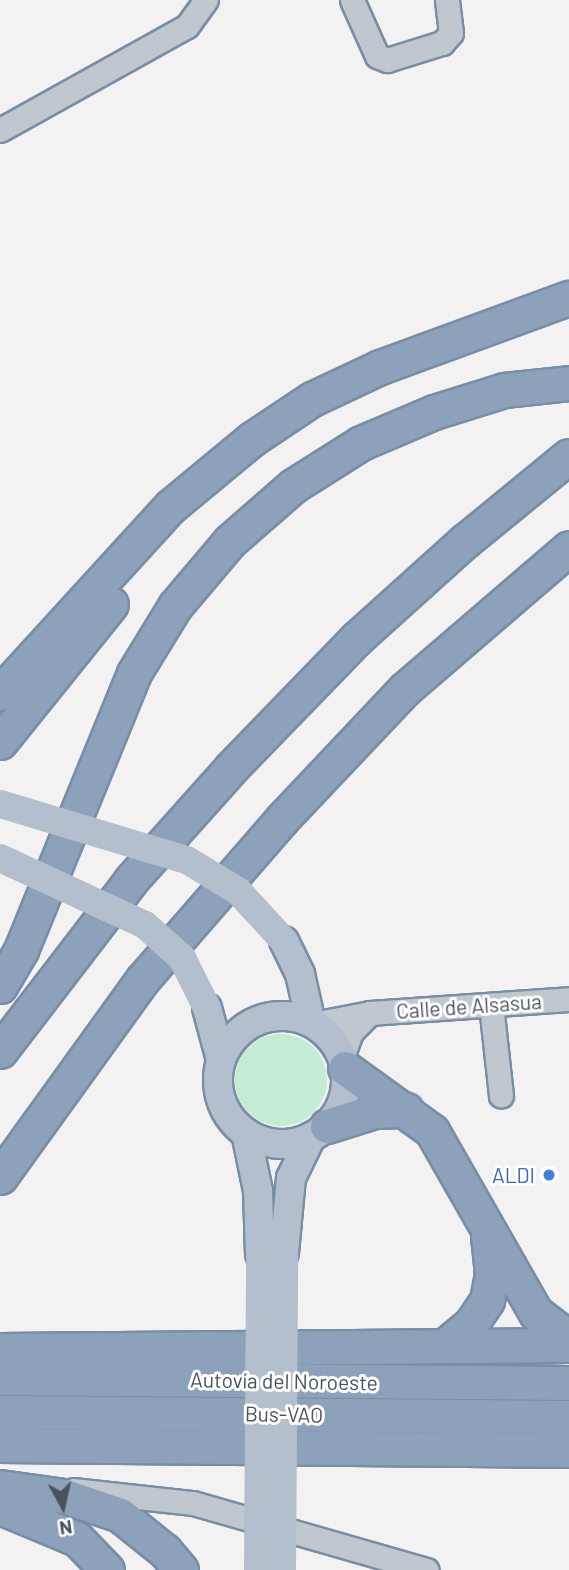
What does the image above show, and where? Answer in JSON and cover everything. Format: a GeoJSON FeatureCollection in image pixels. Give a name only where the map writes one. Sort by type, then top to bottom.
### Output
{"type":"FeatureCollection","features":[{"type":"Feature","properties":{"kind":"highway"},"geometry":{"type":"LineString","coordinates":[[0,693],[171,506],[201,485],[252,439],[312,399],[380,367],[569,298]]}},
{"type":"Feature","properties":{"kind":"highway"},"geometry":{"type":"LineString","coordinates":[[0,986],[21,950],[134,673],[175,606],[230,541],[293,486],[361,443],[434,412],[503,390],[569,383]]}},
{"type":"Feature","properties":{"kind":"highway"},"geometry":{"type":"LineString","coordinates":[[0,1051],[131,880],[231,768],[356,639],[464,541],[569,456]]}},
{"type":"Feature","properties":{"kind":"highway"},"geometry":{"type":"LineString","coordinates":[[0,742],[180,518],[201,485]]}},
{"type":"Feature","properties":{"kind":"highway"},"geometry":{"type":"LineString","coordinates":[[0,1179],[143,979],[282,819],[405,689],[569,548]]}},
{"type":"Feature","properties":{"kind":"highway"},"geometry":{"type":"LineString","coordinates":[[343,1063],[425,1123],[446,1150],[536,1313],[569,1338]]}},
{"type":"Feature","properties":{"kind":"highway"},"geometry":{"type":"LineString","coordinates":[[319,1132],[375,1111],[406,1110]]}},
{"type":"Feature","properties":{"kind":"highway"},"geometry":{"type":"LineString","coordinates":[[447,1344],[480,1313],[491,1288],[485,1221]]}},
{"type":"Feature","properties":{"kind":"highway"},"geometry":{"type":"LineString","coordinates":[[0,1350],[569,1345]]}},
{"type":"Feature","properties":{"kind":"highway","name":"Autovía del Noroeste"},"geometry":{"type":"LineString","coordinates":[[0,1378],[569,1383]]}},
{"type":"Feature","properties":{"kind":"highway","name":"Bus-VAO"},"geometry":{"type":"LineString","coordinates":[[0,1412],[569,1417]]}},
{"type":"Feature","properties":{"kind":"highway"},"geometry":{"type":"LineString","coordinates":[[0,1445],[569,1450]]}},
{"type":"Feature","properties":{"kind":"highway"},"geometry":{"type":"LineString","coordinates":[[0,1486],[64,1496],[120,1515],[165,1550],[181,1570]]}},
{"type":"Feature","properties":{"kind":"highway"},"geometry":{"type":"LineString","coordinates":[[0,1507],[77,1539],[107,1570]]}},
{"type":"Feature","properties":{"kind":"main road"},"geometry":{"type":"LineString","coordinates":[[0,804],[187,860],[239,891],[284,941],[300,974],[312,1023]]}},
{"type":"Feature","properties":{"kind":"main road"},"geometry":{"type":"LineString","coordinates":[[0,858],[145,925],[182,958],[207,1008],[221,1060],[222,1101],[246,1133],[272,1253],[282,1570]]}},
{"type":"Feature","properties":{"kind":"main road"},"geometry":{"type":"LineString","coordinates":[[221,1060],[239,1032],[258,1021],[280,1016],[312,1023],[335,1044],[343,1063],[341,1106],[319,1132],[291,1178],[272,1253],[258,1570]]}},
{"type":"Feature","properties":{"kind":"main road"},"geometry":{"type":"LineString","coordinates":[[246,1133],[278,1144],[319,1132]]}},
{"type":"Feature","properties":{"kind":"street"},"geometry":{"type":"LineString","coordinates":[[0,130],[187,26],[206,0]]}},
{"type":"Feature","properties":{"kind":"street"},"geometry":{"type":"LineString","coordinates":[[352,0],[377,56],[387,60],[442,43],[451,33],[447,0]]}},
{"type":"Feature","properties":{"kind":"street","name":"Calle de Alsasua"},"geometry":{"type":"LineString","coordinates":[[312,1023],[370,1013],[569,999]]}},
{"type":"Feature","properties":{"kind":"street"},"geometry":{"type":"LineString","coordinates":[[491,1005],[501,1095]]}},
{"type":"Feature","properties":{"kind":"street","name":"Calle de Alsasua"},"geometry":{"type":"LineString","coordinates":[[343,1063],[351,1032],[370,1013]]}},
{"type":"Feature","properties":{"kind":"street"},"geometry":{"type":"LineString","coordinates":[[0,1486],[143,1495],[193,1503],[427,1570]]}},
{"type":"Feature","properties":{"kind":"green space"},"geometry":{"type":"Polygon","coordinates":[[[281,1034],[298,1038],[313,1048],[323,1063],[327,1080],[323,1097],[313,1112],[298,1122],[281,1126],[264,1122],[249,1112],[239,1097],[235,1080],[239,1063],[249,1048],[264,1038],[281,1034]]]}},
{"type":"Feature","properties":{"kind":"place","name":"ALDI"},"geometry":{"type":"Point","coordinates":[549,1175]}}]}
